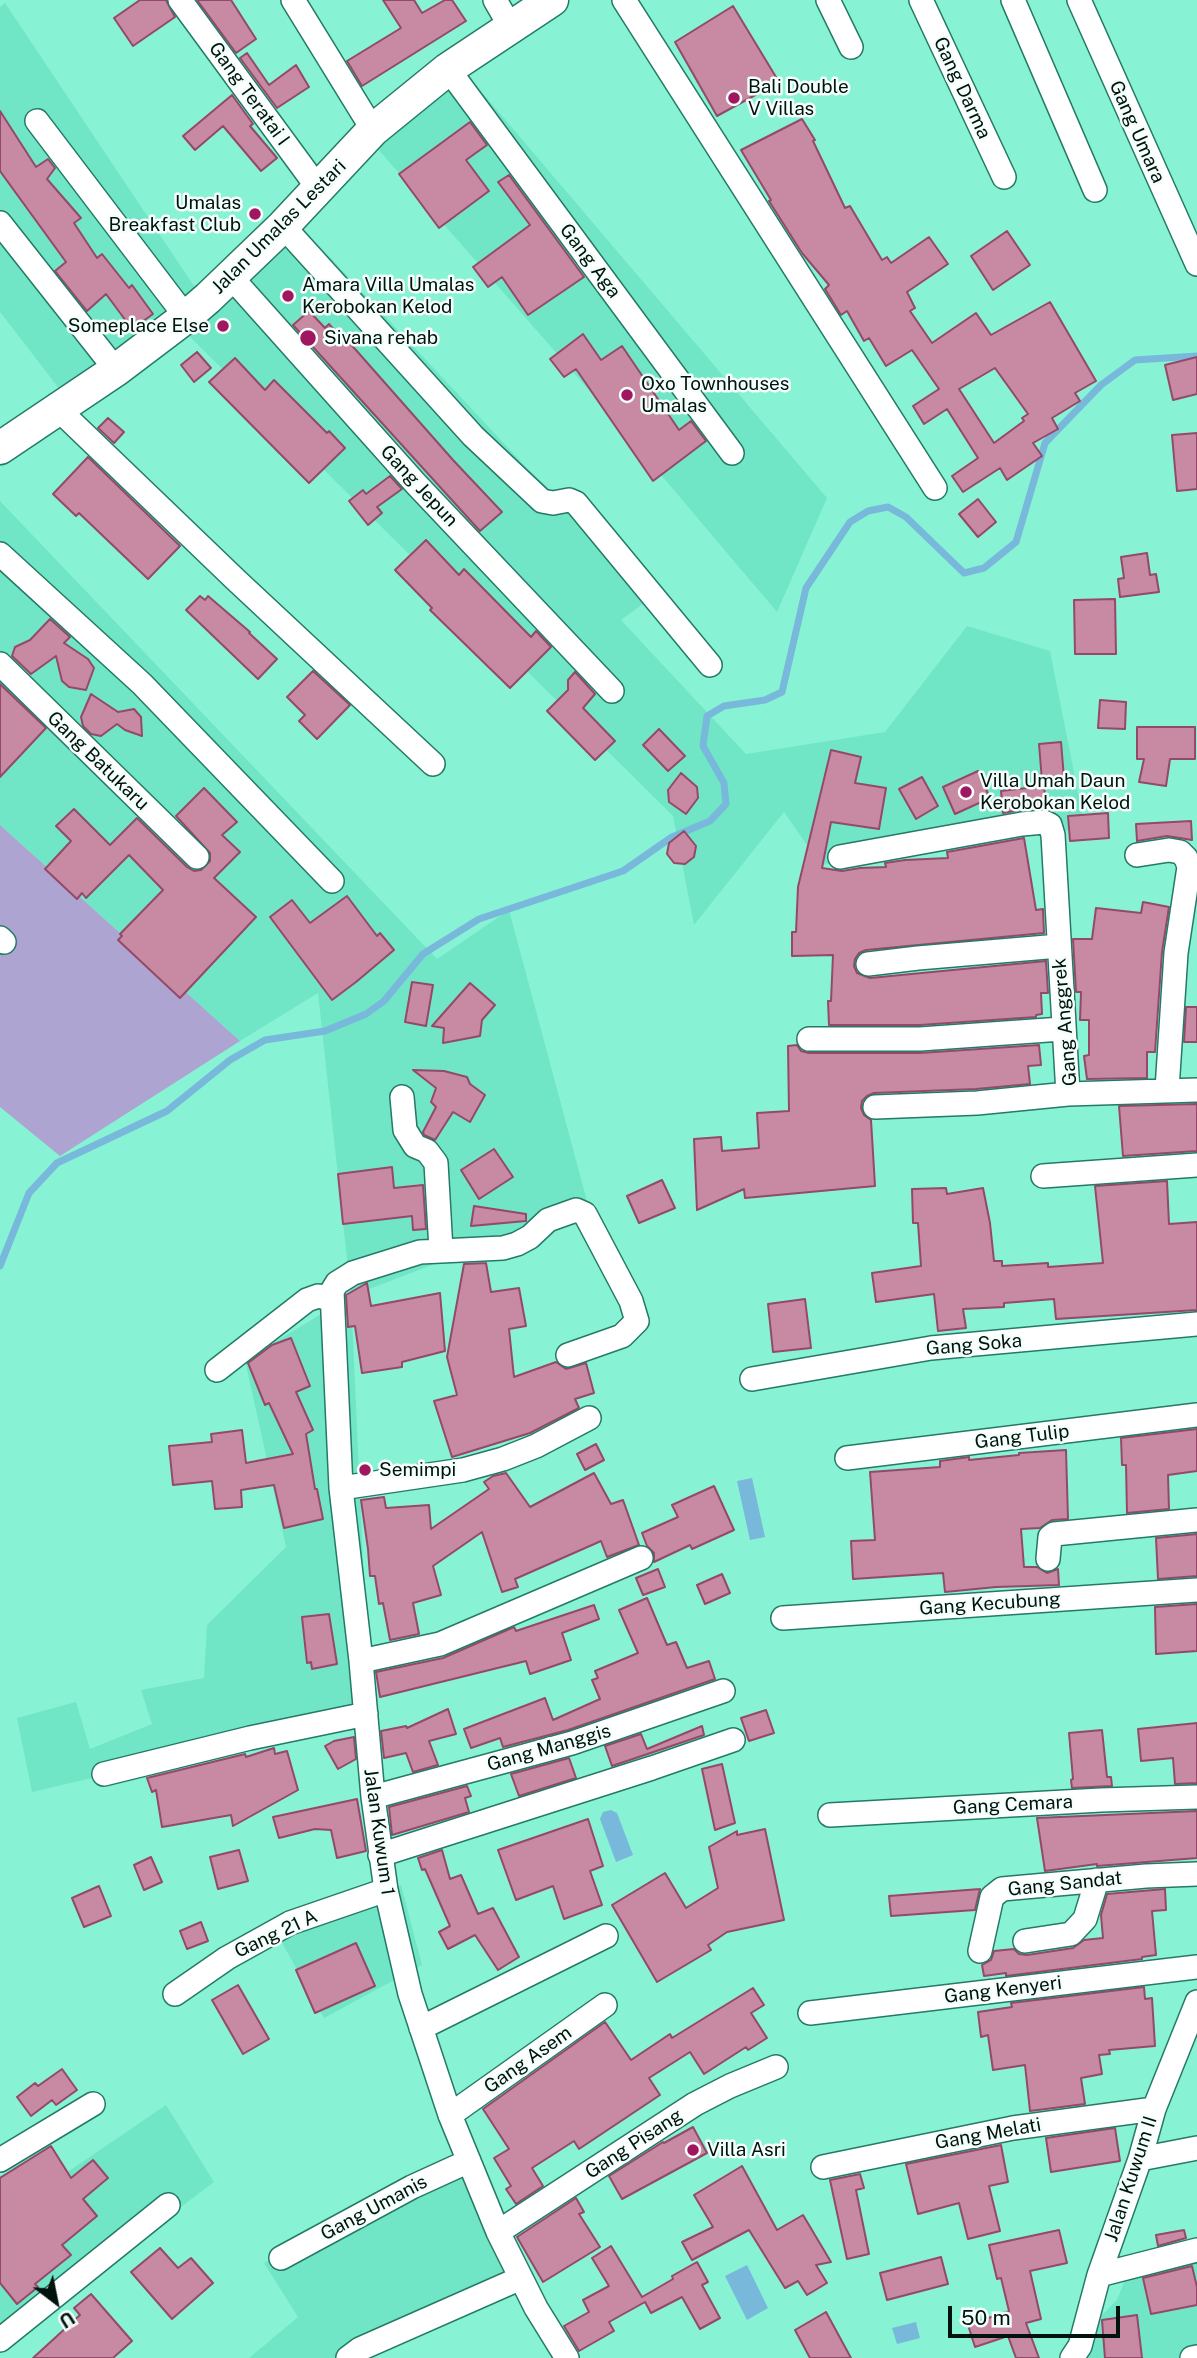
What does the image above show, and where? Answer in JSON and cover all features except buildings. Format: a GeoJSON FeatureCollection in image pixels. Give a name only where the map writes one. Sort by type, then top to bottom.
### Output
{"type":"FeatureCollection","features":[{"type":"Feature","properties":{"kind":"street","name":"Gang Teratai I"},"geometry":{"type":"LineString","coordinates":[[180,0],[318,188]]}},
{"type":"Feature","properties":{"kind":"street"},"geometry":{"type":"LineString","coordinates":[[293,0],[373,130]]}},
{"type":"Feature","properties":{"kind":"street","name":"Jalan Umalas Lestari"},"geometry":{"type":"LineString","coordinates":[[0,448],[116,370],[186,317],[283,226],[373,130],[447,69],[503,13],[552,0]]}},
{"type":"Feature","properties":{"kind":"street"},"geometry":{"type":"LineString","coordinates":[[624,0],[935,488]]}},
{"type":"Feature","properties":{"kind":"street"},"geometry":{"type":"LineString","coordinates":[[828,0],[851,47]]}},
{"type":"Feature","properties":{"kind":"street","name":"Gang Darma"},"geometry":{"type":"LineString","coordinates":[[921,0],[1004,177]]}},
{"type":"Feature","properties":{"kind":"street"},"geometry":{"type":"LineString","coordinates":[[1013,0],[1095,190]]}},
{"type":"Feature","properties":{"kind":"street","name":"Gang Umara"},"geometry":{"type":"LineString","coordinates":[[1079,0],[1197,264]]}},
{"type":"Feature","properties":{"kind":"street","name":"Gang Aga"},"geometry":{"type":"LineString","coordinates":[[447,69],[732,453]]}},
{"type":"Feature","properties":{"kind":"street"},"geometry":{"type":"LineString","coordinates":[[37,121],[186,317]]}},
{"type":"Feature","properties":{"kind":"street"},"geometry":{"type":"LineString","coordinates":[[0,222],[116,370]]}},
{"type":"Feature","properties":{"kind":"street"},"geometry":{"type":"LineString","coordinates":[[283,226],[473,436],[542,501],[554,503],[569,500],[576,503],[710,665]]}},
{"type":"Feature","properties":{"kind":"street","name":"Gang Jepun"},"geometry":{"type":"LineString","coordinates":[[231,277],[416,484],[612,691]]}},
{"type":"Feature","properties":{"kind":"street"},"geometry":{"type":"LineString","coordinates":[[58,409],[433,764]]}},
{"type":"Feature","properties":{"kind":"street"},"geometry":{"type":"LineString","coordinates":[[0,554],[142,684],[332,881]]}},
{"type":"Feature","properties":{"kind":"street","name":"Gang Batukaru"},"geometry":{"type":"LineString","coordinates":[[0,664],[197,857]]}},
{"type":"Feature","properties":{"kind":"street","name":"Gang Anggrek"},"geometry":{"type":"LineString","coordinates":[[840,857],[1044,821],[1050,825],[1053,835],[1062,1029],[1068,1094],[1197,1090]]}},
{"type":"Feature","properties":{"kind":"street"},"geometry":{"type":"LineString","coordinates":[[1137,855],[1170,850],[1180,852],[1189,867],[1176,953],[1167,1090]]}},
{"type":"Feature","properties":{"kind":"street"},"geometry":{"type":"LineString","coordinates":[[868,964],[1059,946]]}},
{"type":"Feature","properties":{"kind":"street"},"geometry":{"type":"LineString","coordinates":[[809,1040],[920,1039],[1062,1029]]}},
{"type":"Feature","properties":{"kind":"street"},"geometry":{"type":"LineString","coordinates":[[875,1107],[977,1103],[1068,1094]]}},
{"type":"Feature","properties":{"kind":"street"},"geometry":{"type":"LineString","coordinates":[[402,1097],[405,1130],[415,1146],[427,1151],[436,1163],[441,1250]]}},
{"type":"Feature","properties":{"kind":"street"},"geometry":{"type":"LineString","coordinates":[[1043,1176],[1197,1165]]}},
{"type":"Feature","properties":{"kind":"street"},"geometry":{"type":"LineString","coordinates":[[217,1370],[307,1300],[318,1296],[331,1299],[334,1286],[345,1277],[420,1252],[503,1248],[517,1244],[530,1237],[548,1220],[576,1210],[585,1214],[631,1301],[637,1321],[622,1336],[568,1355]]}},
{"type":"Feature","properties":{"kind":"street","name":"Jalan Kuwum 1"},"geometry":{"type":"LineString","coordinates":[[331,1299],[341,1488],[362,1661],[373,1797],[386,1890],[410,1994],[450,2115],[498,2232],[536,2308],[567,2358]]}},
{"type":"Feature","properties":{"kind":"street","name":"Gang Soka"},"geometry":{"type":"LineString","coordinates":[[752,1379],[931,1348],[1197,1324]]}},
{"type":"Feature","properties":{"kind":"street","name":"Gang Tulip"},"geometry":{"type":"LineString","coordinates":[[847,1458],[1197,1415]]}},
{"type":"Feature","properties":{"kind":"street"},"geometry":{"type":"LineString","coordinates":[[341,1488],[463,1470],[503,1459],[536,1446],[589,1418]]}},
{"type":"Feature","properties":{"kind":"street"},"geometry":{"type":"LineString","coordinates":[[1048,1559],[1050,1537],[1060,1532],[1197,1520]]}},
{"type":"Feature","properties":{"kind":"street"},"geometry":{"type":"LineString","coordinates":[[362,1661],[440,1644],[641,1558]]}},
{"type":"Feature","properties":{"kind":"street","name":"Gang Kecubung"},"geometry":{"type":"LineString","coordinates":[[783,1618],[1197,1590]]}},
{"type":"Feature","properties":{"kind":"street","name":"Gang Manggis"},"geometry":{"type":"LineString","coordinates":[[373,1797],[572,1743],[723,1691]]}},
{"type":"Feature","properties":{"kind":"street"},"geometry":{"type":"LineString","coordinates":[[104,1774],[250,1738],[366,1714]]}},
{"type":"Feature","properties":{"kind":"street"},"geometry":{"type":"LineString","coordinates":[[380,1855],[733,1740]]}},
{"type":"Feature","properties":{"kind":"street","name":"Gang Cemara"},"geometry":{"type":"LineString","coordinates":[[830,1815],[1197,1797]]}},
{"type":"Feature","properties":{"kind":"street","name":"Gang Sandat"},"geometry":{"type":"LineString","coordinates":[[980,1951],[992,1897],[998,1890],[1197,1874]]}},
{"type":"Feature","properties":{"kind":"street"},"geometry":{"type":"LineString","coordinates":[[1025,1941],[1071,1934],[1085,1919],[1097,1881]]}},
{"type":"Feature","properties":{"kind":"street","name":"Gang 21 A"},"geometry":{"type":"LineString","coordinates":[[175,1994],[227,1958],[290,1923],[386,1890]]}},
{"type":"Feature","properties":{"kind":"street"},"geometry":{"type":"LineString","coordinates":[[421,2028],[606,1937]]}},
{"type":"Feature","properties":{"kind":"street","name":"Gang Kenyeri"},"geometry":{"type":"LineString","coordinates":[[810,2013],[1197,1967]]}},
{"type":"Feature","properties":{"kind":"street","name":"Jalan Kuwum II"},"geometry":{"type":"LineString","coordinates":[[1072,2358],[1080,2346],[1099,2275],[1140,2159],[1154,2109],[1188,2047],[1197,2002]]}},
{"type":"Feature","properties":{"kind":"street","name":"Gang Asem"},"geometry":{"type":"LineString","coordinates":[[450,2115],[606,2005]]}},
{"type":"Feature","properties":{"kind":"street","name":"Gang Pisang"},"geometry":{"type":"LineString","coordinates":[[498,2232],[695,2104],[776,2067]]}},
{"type":"Feature","properties":{"kind":"street"},"geometry":{"type":"LineString","coordinates":[[0,2160],[93,2104]]}},
{"type":"Feature","properties":{"kind":"street","name":"Gang Melati"},"geometry":{"type":"LineString","coordinates":[[822,2166],[1013,2128],[1154,2109]]}},
{"type":"Feature","properties":{"kind":"street"},"geometry":{"type":"LineString","coordinates":[[1140,2159],[1197,2148]]}},
{"type":"Feature","properties":{"kind":"street","name":"Gang Umanis"},"geometry":{"type":"LineString","coordinates":[[281,2258],[380,2204],[469,2161]]}},
{"type":"Feature","properties":{"kind":"street"},"geometry":{"type":"LineString","coordinates":[[0,2340],[168,2204]]}},
{"type":"Feature","properties":{"kind":"street"},"geometry":{"type":"LineString","coordinates":[[1099,2275],[1197,2250]]}},
{"type":"Feature","properties":{"kind":"street"},"geometry":{"type":"LineString","coordinates":[[348,2358],[360,2349],[521,2277]]}},
{"type":"Feature","properties":{"kind":"shaded area"},"geometry":{"type":"Polygon","coordinates":[[[5,3],[202,298],[296,221],[528,469],[659,592],[621,620],[746,754],[885,732],[967,626],[1050,651],[1085,828],[821,865],[784,812],[694,925],[673,816],[181,328],[71,404],[0,312],[0,7],[5,3]]]}},
{"type":"Feature","properties":{"kind":"shaded area"},"geometry":{"type":"Polygon","coordinates":[[[463,70],[827,498],[777,612],[601,404],[377,148],[463,70]]]}},
{"type":"Feature","properties":{"kind":"shaded area"},"geometry":{"type":"Polygon","coordinates":[[[0,501],[437,959],[509,910],[588,1205],[351,1296],[318,993],[240,1041],[0,825],[0,501]]]}},
{"type":"Feature","properties":{"kind":"shaded area"},"geometry":{"type":"Polygon","coordinates":[[[0,825],[240,1041],[60,1156],[0,1107],[0,825]]]}},
{"type":"Feature","properties":{"kind":"shaded area"},"geometry":{"type":"Polygon","coordinates":[[[351,1296],[370,1713],[32,1792],[17,1718],[76,1702],[90,1749],[152,1724],[141,1690],[204,1678],[207,1625],[286,1547],[245,1360],[351,1296]]]}},
{"type":"Feature","properties":{"kind":"shaded area"},"geometry":{"type":"Polygon","coordinates":[[[401,1885],[422,1965],[324,2018],[281,1941],[401,1885]]]}},
{"type":"Feature","properties":{"kind":"shaded area"},"geometry":{"type":"Polygon","coordinates":[[[166,2105],[214,2182],[0,2343],[0,2218],[166,2105]]]}},
{"type":"Feature","properties":{"kind":"shaded area"},"geometry":{"type":"Polygon","coordinates":[[[466,2155],[518,2269],[354,2358],[249,2358],[298,2317],[264,2263],[466,2155]]]}},
{"type":"Feature","properties":{"kind":"shaded area"},"geometry":{"type":"Polygon","coordinates":[[[1197,2245],[1197,2354],[1182,2358],[1059,2358],[1117,2300],[1135,2254],[1197,2245]]]}},
{"type":"Feature","properties":{"kind":"water"},"geometry":{"type":"Polygon","coordinates":[[[752,1478],[765,1537],[750,1540],[737,1481],[752,1478]]]}},
{"type":"Feature","properties":{"kind":"water"},"geometry":{"type":"Polygon","coordinates":[[[611,1810],[617,1813],[633,1855],[616,1862],[600,1819],[603,1812],[611,1810]]]}},
{"type":"Feature","properties":{"kind":"water"},"geometry":{"type":"Polygon","coordinates":[[[747,2265],[768,2308],[747,2320],[725,2276],[747,2265]]]}},
{"type":"Feature","properties":{"kind":"water"},"geometry":{"type":"Polygon","coordinates":[[[916,2322],[920,2338],[897,2344],[892,2328],[916,2322]]]}},
{"type":"Feature","properties":{"kind":"waterway"},"geometry":{"type":"LineString","coordinates":[[0,1266],[29,1193],[57,1163],[167,1111],[230,1060],[265,1040],[325,1031],[366,1014],[384,1001],[423,954],[479,919],[623,871],[672,837],[710,821],[726,804],[724,783],[703,746],[707,716],[724,706],[765,700],[782,692],[806,588],[850,522],[868,511],[888,507],[906,517],[964,573],[984,568],[1016,542],[1045,443],[1101,385],[1135,360],[1197,356]]}},
{"type":"Feature","properties":{"kind":"place","name":"Bali Double V Villas"},"geometry":{"type":"Point","coordinates":[734,98]}},
{"type":"Feature","properties":{"kind":"place","name":"Umalas Breakfast Club"},"geometry":{"type":"Point","coordinates":[255,214]}},
{"type":"Feature","properties":{"kind":"place","name":"Amara Villa Umalas Kerobokan Kelod"},"geometry":{"type":"Point","coordinates":[288,296]}},
{"type":"Feature","properties":{"kind":"place","name":"Someplace Else"},"geometry":{"type":"Point","coordinates":[223,326]}},
{"type":"Feature","properties":{"kind":"place","name":"Sivana rehab"},"geometry":{"type":"Point","coordinates":[308,338]}},
{"type":"Feature","properties":{"kind":"place","name":"Oxo Townhouses Umalas"},"geometry":{"type":"Point","coordinates":[627,395]}},
{"type":"Feature","properties":{"kind":"place","name":"Villa Umah Daun Kerobokan Kelod"},"geometry":{"type":"Point","coordinates":[966,792]}},
{"type":"Feature","properties":{"kind":"place","name":"Semimpi"},"geometry":{"type":"Point","coordinates":[365,1470]}},
{"type":"Feature","properties":{"kind":"place","name":"Villa Asri"},"geometry":{"type":"Point","coordinates":[693,2150]}}]}
